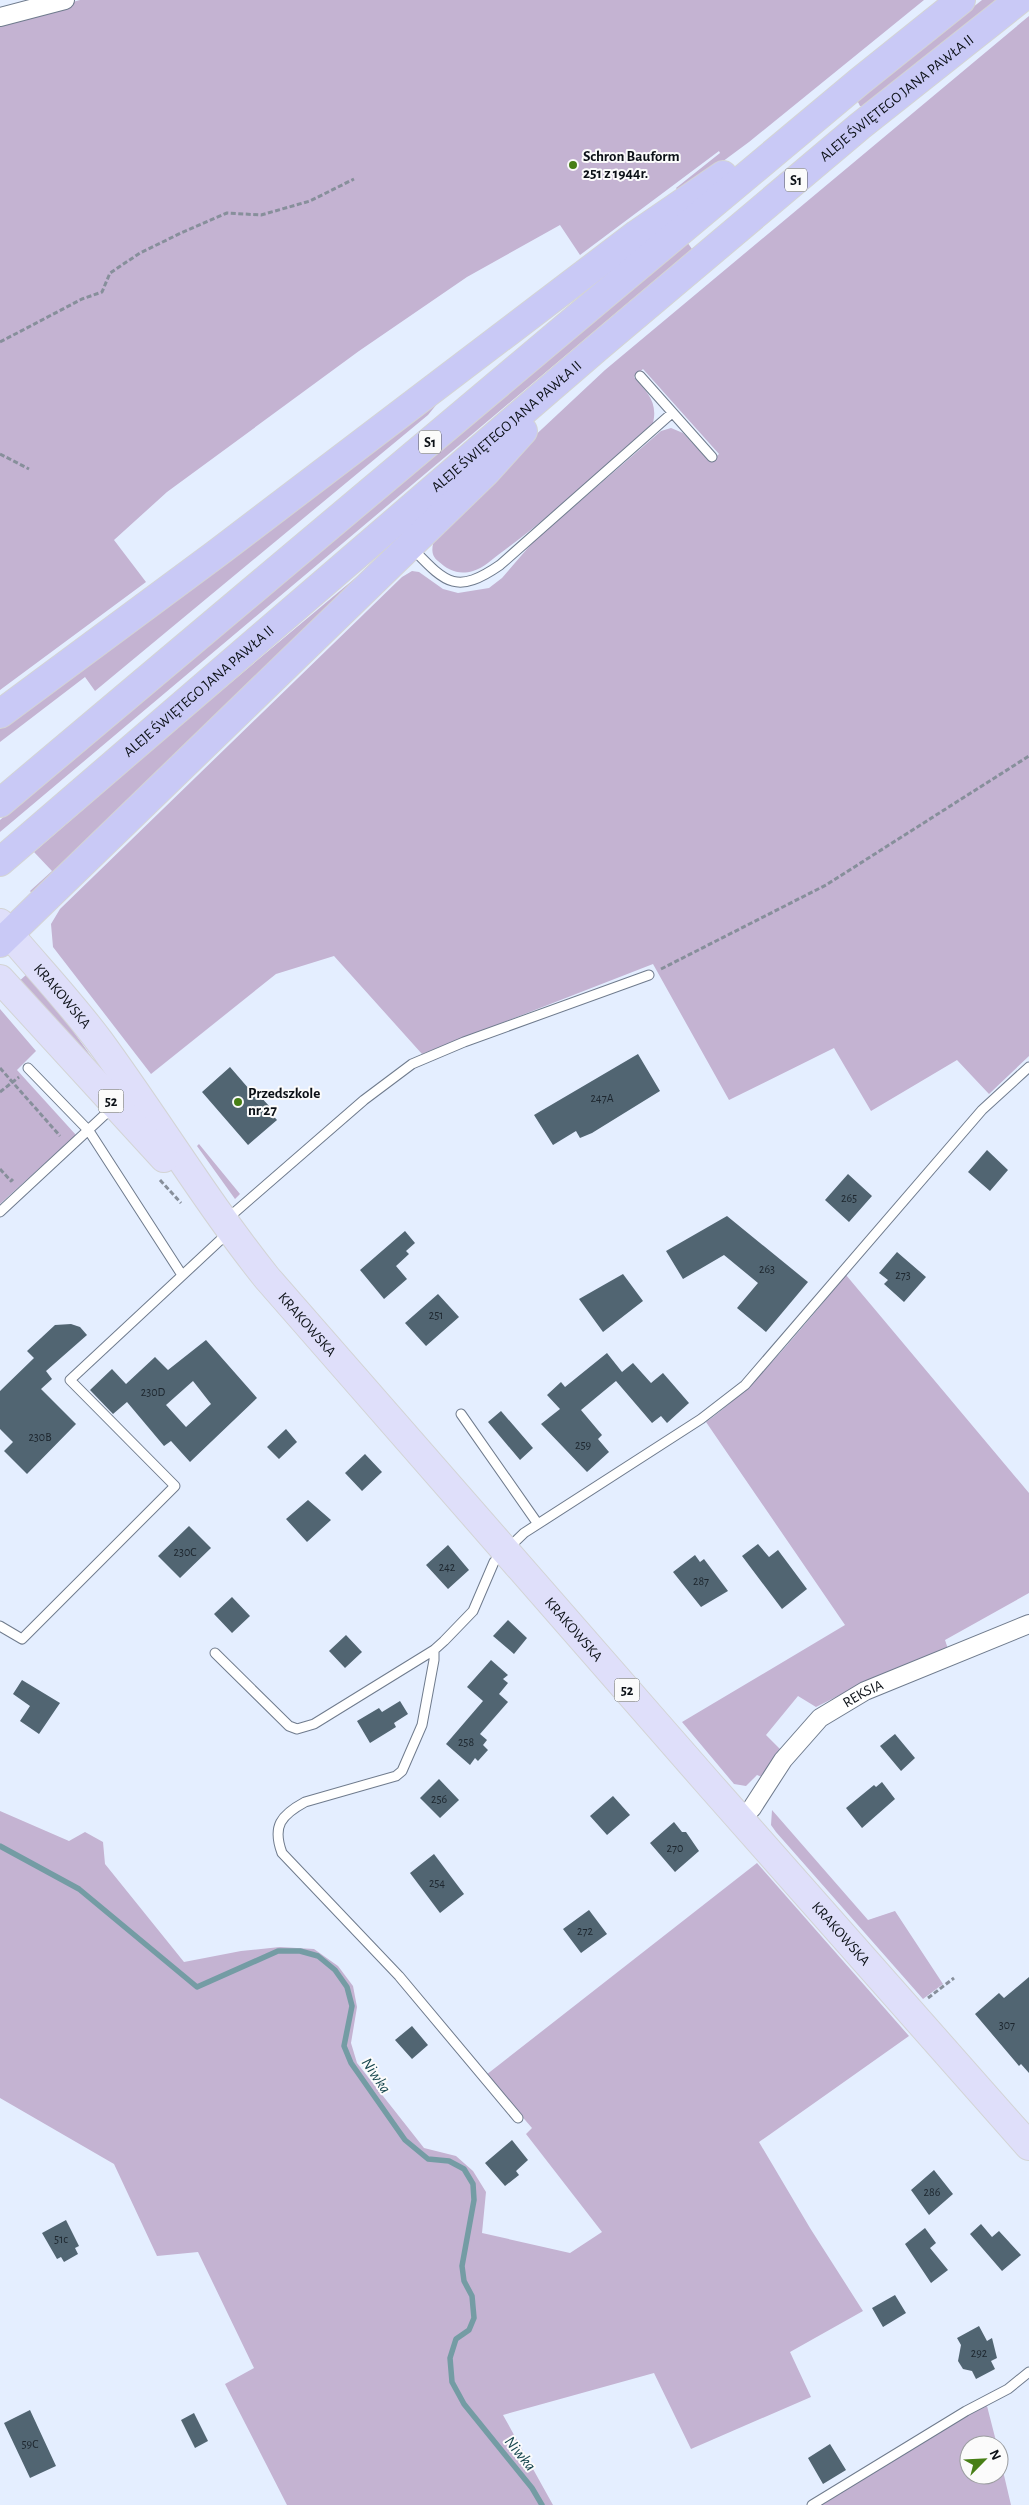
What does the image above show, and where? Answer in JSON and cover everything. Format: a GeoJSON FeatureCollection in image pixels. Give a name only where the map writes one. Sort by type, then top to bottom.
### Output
{"type":"FeatureCollection","features":[{"type":"Feature","properties":{"kind":"highway","name":"S1"},"geometry":{"type":"LineString","coordinates":[[0,803],[860,81],[961,0]]}},
{"type":"Feature","properties":{"kind":"highway","name":"ALEJE ŚWIĘTEGO JANA PAWŁA II"},"geometry":{"type":"LineString","coordinates":[[0,862],[597,348],[875,114],[1019,0]]}},
{"type":"Feature","properties":{"kind":"highway"},"geometry":{"type":"LineString","coordinates":[[0,714],[208,560],[637,234],[860,81]]}},
{"type":"Feature","properties":{"kind":"highway"},"geometry":{"type":"LineString","coordinates":[[3,933],[486,472],[597,348]]}},
{"type":"Feature","properties":{"kind":"main road","name":"KRAKOWSKA"},"geometry":{"type":"LineString","coordinates":[[3,933],[70,1004],[99,1041],[170,1141],[226,1227]]}},
{"type":"Feature","properties":{"kind":"main road","name":"KRAKOWSKA"},"geometry":{"type":"LineString","coordinates":[[0,979],[226,1227],[307,1324],[1029,2146]]}},
{"type":"Feature","properties":{"kind":"street"},"geometry":{"type":"LineString","coordinates":[[0,18],[65,0]]}},
{"type":"Feature","properties":{"kind":"street","name":"REKSIA"},"geometry":{"type":"LineString","coordinates":[[741,1820],[752,1808],[783,1760],[820,1718],[865,1691],[1029,1624]]}},
{"type":"Feature","properties":{"kind":"lane"},"geometry":{"type":"LineString","coordinates":[[640,376],[712,457]]}},
{"type":"Feature","properties":{"kind":"lane"},"geometry":{"type":"LineString","coordinates":[[409,546],[441,576],[454,583],[468,582],[484,576],[500,565],[672,413]]}},
{"type":"Feature","properties":{"kind":"lane"},"geometry":{"type":"LineString","coordinates":[[0,1626],[22,1639],[175,1486],[70,1380],[182,1275],[226,1227],[364,1100],[412,1064],[464,1042],[649,975]]}},
{"type":"Feature","properties":{"kind":"lane"},"geometry":{"type":"LineString","coordinates":[[215,1653],[289,1726],[297,1729],[314,1724],[434,1650],[473,1611],[494,1562],[505,1550],[538,1524],[701,1419],[745,1385],[982,1110],[1029,1066]]}},
{"type":"Feature","properties":{"kind":"lane"},"geometry":{"type":"LineString","coordinates":[[28,1068],[89,1131],[182,1275]]}},
{"type":"Feature","properties":{"kind":"lane"},"geometry":{"type":"LineString","coordinates":[[0,1212],[115,1105]]}},
{"type":"Feature","properties":{"kind":"lane"},"geometry":{"type":"LineString","coordinates":[[461,1414],[538,1524]]}},
{"type":"Feature","properties":{"kind":"lane"},"geometry":{"type":"LineString","coordinates":[[434,1650],[434,1660],[422,1725],[402,1772],[396,1776],[305,1802],[292,1809],[281,1820],[278,1830],[278,1842],[282,1853],[399,1976],[518,2118]]}},
{"type":"Feature","properties":{"kind":"lane"},"geometry":{"type":"LineString","coordinates":[[812,2505],[966,2411],[1008,2389],[1029,2372]]}},
{"type":"Feature","properties":{"kind":"path"},"geometry":{"type":"LineString","coordinates":[[0,342],[82,299],[102,292],[110,273],[140,253],[181,233],[227,213],[261,215],[310,201],[354,178]]}},
{"type":"Feature","properties":{"kind":"path"},"geometry":{"type":"LineString","coordinates":[[0,454],[29,469]]}},
{"type":"Feature","properties":{"kind":"path"},"geometry":{"type":"LineString","coordinates":[[649,975],[826,886],[1029,756]]}},
{"type":"Feature","properties":{"kind":"path"},"geometry":{"type":"LineString","coordinates":[[0,1068],[61,1135],[54,1142]]}},
{"type":"Feature","properties":{"kind":"path"},"geometry":{"type":"LineString","coordinates":[[0,1169],[11,1181],[18,1174]]}},
{"type":"Feature","properties":{"kind":"path"},"geometry":{"type":"LineString","coordinates":[[922,2002],[954,1978]]}},
{"type":"Feature","properties":{"kind":"shaded area"},"geometry":{"type":"Polygon","coordinates":[[[80,0],[924,0],[749,142],[680,193],[676,188],[720,153],[719,151],[580,255],[560,225],[467,277],[359,351],[167,492],[114,540],[146,582],[0,690],[0,22],[80,0]]]}},
{"type":"Feature","properties":{"kind":"shaded area"},"geometry":{"type":"Polygon","coordinates":[[[982,0],[999,0],[865,107],[860,106],[857,100],[982,0]]]}},
{"type":"Feature","properties":{"kind":"shaded area"},"geometry":{"type":"Polygon","coordinates":[[[1029,16],[1029,1056],[989,1094],[957,1060],[871,1111],[834,1048],[729,1100],[653,964],[422,1054],[334,956],[276,974],[151,1074],[53,947],[51,924],[60,909],[402,577],[412,571],[419,572],[443,589],[458,593],[489,588],[502,578],[533,542],[661,431],[671,428],[683,433],[710,462],[719,454],[643,369],[634,377],[653,403],[653,423],[541,522],[481,568],[463,573],[450,570],[435,559],[433,547],[435,537],[527,443],[605,370],[1029,16]]]}},
{"type":"Feature","properties":{"kind":"shaded area"},"geometry":{"type":"Polygon","coordinates":[[[687,242],[692,249],[0,832],[0,820],[687,242]]]}},
{"type":"Feature","properties":{"kind":"shaded area"},"geometry":{"type":"Polygon","coordinates":[[[437,404],[428,415],[95,691],[85,677],[0,742],[0,729],[437,404]]]}},
{"type":"Feature","properties":{"kind":"shaded area"},"geometry":{"type":"Polygon","coordinates":[[[384,554],[35,897],[30,891],[52,871],[34,852],[185,721],[384,554]]]}},
{"type":"Feature","properties":{"kind":"shaded area"},"geometry":{"type":"Polygon","coordinates":[[[27,974],[54,1004],[110,1083],[16,984],[27,974]]]}},
{"type":"Feature","properties":{"kind":"shaded area"},"geometry":{"type":"Polygon","coordinates":[[[0,1009],[36,1051],[17,1070],[76,1135],[0,1204],[0,1009]]]}},
{"type":"Feature","properties":{"kind":"shaded area"},"geometry":{"type":"Polygon","coordinates":[[[199,1144],[240,1194],[235,1199],[197,1146],[199,1144]]]}},
{"type":"Feature","properties":{"kind":"shaded area"},"geometry":{"type":"Polygon","coordinates":[[[846,1275],[1029,1493],[1029,1593],[945,1640],[948,1649],[864,1683],[816,1707],[798,1696],[766,1735],[780,1749],[762,1777],[757,1775],[746,1786],[734,1784],[682,1722],[845,1625],[706,1422],[763,1372],[846,1275]]]}},
{"type":"Feature","properties":{"kind":"shaded area"},"geometry":{"type":"Polygon","coordinates":[[[772,1810],[868,1920],[895,1911],[943,1984],[923,1999],[776,1832],[771,1825],[772,1810]]]}},
{"type":"Feature","properties":{"kind":"shaded area"},"geometry":{"type":"Polygon","coordinates":[[[0,1811],[69,1841],[85,1832],[103,1842],[105,1864],[184,1962],[241,1951],[280,1947],[314,1949],[338,1966],[353,1986],[357,2007],[351,2043],[357,2063],[424,2148],[456,2156],[473,2171],[486,2192],[482,2233],[570,2253],[602,2232],[526,2134],[532,2128],[486,2075],[757,1863],[909,2036],[759,2142],[810,2228],[863,2311],[790,2352],[811,2397],[691,2449],[654,2373],[503,2415],[553,2505],[287,2505],[225,2384],[254,2368],[198,2252],[157,2256],[114,2164],[0,2098],[0,1811]]]}},
{"type":"Feature","properties":{"kind":"shaded area"},"geometry":{"type":"Polygon","coordinates":[[[987,2406],[994,2435],[959,2435],[959,2485],[1006,2485],[1011,2505],[821,2505],[967,2415],[987,2406]]]}},
{"type":"Feature","properties":{"kind":"building"},"geometry":{"type":"Polygon","coordinates":[[[638,1054],[660,1091],[592,1133],[580,1138],[576,1131],[553,1145],[534,1115],[638,1054]]]}},
{"type":"Feature","properties":{"kind":"building","name":"Przedszkole nr 27"},"geometry":{"type":"Polygon","coordinates":[[[230,1067],[256,1097],[259,1095],[270,1107],[267,1109],[277,1120],[248,1145],[202,1092],[230,1067]]]}},
{"type":"Feature","properties":{"kind":"building"},"geometry":{"type":"Polygon","coordinates":[[[987,1150],[1008,1170],[990,1191],[968,1172],[987,1150]]]}},
{"type":"Feature","properties":{"kind":"building"},"geometry":{"type":"Polygon","coordinates":[[[848,1174],[872,1196],[849,1222],[825,1200],[848,1174]]]}},
{"type":"Feature","properties":{"kind":"building"},"geometry":{"type":"Polygon","coordinates":[[[727,1216],[808,1282],[766,1332],[737,1308],[758,1283],[724,1255],[683,1279],[666,1251],[727,1216]]]}},
{"type":"Feature","properties":{"kind":"building"},"geometry":{"type":"Polygon","coordinates":[[[405,1231],[415,1243],[406,1251],[409,1254],[396,1266],[407,1279],[384,1299],[360,1270],[405,1231]]]}},
{"type":"Feature","properties":{"kind":"building"},"geometry":{"type":"Polygon","coordinates":[[[897,1252],[926,1277],[904,1302],[884,1284],[888,1280],[879,1273],[897,1252]]]}},
{"type":"Feature","properties":{"kind":"building"},"geometry":{"type":"Polygon","coordinates":[[[623,1274],[643,1301],[603,1332],[579,1299],[623,1274]]]}},
{"type":"Feature","properties":{"kind":"building"},"geometry":{"type":"Polygon","coordinates":[[[438,1294],[459,1317],[426,1346],[405,1323],[438,1294]]]}},
{"type":"Feature","properties":{"kind":"building"},"geometry":{"type":"Polygon","coordinates":[[[71,1324],[80,1327],[87,1335],[46,1371],[52,1379],[41,1389],[76,1424],[27,1474],[4,1451],[13,1442],[0,1429],[0,1391],[34,1358],[27,1351],[55,1325],[71,1324]]]}},
{"type":"Feature","properties":{"kind":"building"},"geometry":{"type":"Polygon","coordinates":[[[206,1340],[257,1398],[190,1462],[171,1441],[164,1446],[127,1402],[113,1414],[90,1390],[112,1369],[126,1384],[155,1357],[168,1370],[206,1340]],[[193,1381],[166,1405],[186,1427],[211,1404],[193,1381]]]}},
{"type":"Feature","properties":{"kind":"building"},"geometry":{"type":"Polygon","coordinates":[[[607,1353],[622,1372],[633,1363],[651,1383],[663,1373],[689,1403],[667,1423],[661,1416],[652,1423],[616,1381],[581,1410],[602,1435],[598,1439],[609,1452],[587,1472],[541,1424],[560,1409],[547,1395],[561,1382],[565,1387],[607,1353]]]}},
{"type":"Feature","properties":{"kind":"building"},"geometry":{"type":"Polygon","coordinates":[[[501,1411],[533,1448],[520,1460],[488,1422],[501,1411]]]}},
{"type":"Feature","properties":{"kind":"building"},"geometry":{"type":"Polygon","coordinates":[[[286,1429],[297,1442],[279,1459],[267,1447],[286,1429]]]}},
{"type":"Feature","properties":{"kind":"building"},"geometry":{"type":"Polygon","coordinates":[[[365,1454],[382,1472],[362,1491],[345,1473],[365,1454]]]}},
{"type":"Feature","properties":{"kind":"building"},"geometry":{"type":"Polygon","coordinates":[[[308,1500],[331,1520],[307,1542],[286,1519],[308,1500]]]}},
{"type":"Feature","properties":{"kind":"building"},"geometry":{"type":"Polygon","coordinates":[[[189,1526],[211,1548],[180,1578],[158,1556],[189,1526]]]}},
{"type":"Feature","properties":{"kind":"building"},"geometry":{"type":"Polygon","coordinates":[[[758,1544],[769,1557],[778,1550],[807,1589],[782,1609],[742,1556],[758,1544]]]}},
{"type":"Feature","properties":{"kind":"building"},"geometry":{"type":"Polygon","coordinates":[[[448,1545],[469,1570],[448,1589],[426,1565],[448,1545]]]}},
{"type":"Feature","properties":{"kind":"building"},"geometry":{"type":"Polygon","coordinates":[[[695,1555],[700,1562],[704,1559],[728,1591],[701,1607],[673,1572],[695,1555]]]}},
{"type":"Feature","properties":{"kind":"building"},"geometry":{"type":"Polygon","coordinates":[[[232,1597],[250,1616],[232,1633],[214,1614],[232,1597]]]}},
{"type":"Feature","properties":{"kind":"building"},"geometry":{"type":"Polygon","coordinates":[[[508,1620],[527,1638],[514,1654],[493,1636],[508,1620]]]}},
{"type":"Feature","properties":{"kind":"building"},"geometry":{"type":"Polygon","coordinates":[[[346,1635],[362,1652],[345,1668],[329,1651],[346,1635]]]}},
{"type":"Feature","properties":{"kind":"building"},"geometry":{"type":"Polygon","coordinates":[[[491,1660],[508,1675],[503,1679],[508,1683],[499,1694],[508,1702],[480,1734],[487,1740],[483,1745],[488,1750],[478,1761],[475,1758],[470,1765],[446,1744],[483,1701],[467,1687],[491,1660]]]}},
{"type":"Feature","properties":{"kind":"building"},"geometry":{"type":"Polygon","coordinates":[[[22,1680],[60,1703],[39,1734],[20,1721],[30,1706],[13,1694],[22,1680]]]}},
{"type":"Feature","properties":{"kind":"building"},"geometry":{"type":"Polygon","coordinates":[[[400,1701],[408,1714],[394,1723],[396,1727],[370,1743],[357,1721],[379,1708],[382,1712],[400,1701]]]}},
{"type":"Feature","properties":{"kind":"building"},"geometry":{"type":"Polygon","coordinates":[[[895,1734],[915,1758],[901,1771],[880,1746],[895,1734]]]}},
{"type":"Feature","properties":{"kind":"building"},"geometry":{"type":"Polygon","coordinates":[[[439,1779],[459,1800],[440,1818],[420,1798],[439,1779]]]}},
{"type":"Feature","properties":{"kind":"building"},"geometry":{"type":"Polygon","coordinates":[[[882,1782],[895,1799],[862,1828],[846,1808],[874,1785],[876,1787],[882,1782]]]}},
{"type":"Feature","properties":{"kind":"building"},"geometry":{"type":"Polygon","coordinates":[[[613,1796],[630,1815],[607,1835],[590,1816],[613,1796]]]}},
{"type":"Feature","properties":{"kind":"building"},"geometry":{"type":"Polygon","coordinates":[[[674,1822],[682,1832],[686,1832],[699,1851],[675,1872],[650,1843],[674,1822]]]}},
{"type":"Feature","properties":{"kind":"building"},"geometry":{"type":"Polygon","coordinates":[[[434,1854],[464,1894],[440,1913],[410,1873],[434,1854]]]}},
{"type":"Feature","properties":{"kind":"building"},"geometry":{"type":"Polygon","coordinates":[[[589,1910],[607,1934],[581,1953],[563,1929],[589,1910]]]}},
{"type":"Feature","properties":{"kind":"building"},"geometry":{"type":"Polygon","coordinates":[[[1029,1977],[1029,2073],[1021,2064],[1019,2066],[975,2014],[999,1993],[1004,1998],[1029,1977]]]}},
{"type":"Feature","properties":{"kind":"building"},"geometry":{"type":"Polygon","coordinates":[[[412,2026],[428,2045],[412,2059],[395,2040],[412,2026]]]}},
{"type":"Feature","properties":{"kind":"building"},"geometry":{"type":"Polygon","coordinates":[[[512,2140],[528,2160],[516,2171],[519,2175],[505,2186],[485,2163],[512,2140]]]}},
{"type":"Feature","properties":{"kind":"building"},"geometry":{"type":"Polygon","coordinates":[[[934,2170],[953,2194],[929,2215],[911,2190],[934,2170]]]}},
{"type":"Feature","properties":{"kind":"building"},"geometry":{"type":"Polygon","coordinates":[[[66,2220],[79,2246],[75,2248],[78,2254],[64,2262],[61,2257],[57,2259],[42,2233],[66,2220]]]}},
{"type":"Feature","properties":{"kind":"building"},"geometry":{"type":"Polygon","coordinates":[[[981,2224],[992,2237],[999,2231],[1021,2255],[1002,2271],[970,2234],[981,2224]]]}},
{"type":"Feature","properties":{"kind":"building"},"geometry":{"type":"Polygon","coordinates":[[[925,2228],[936,2243],[930,2248],[948,2270],[931,2283],[905,2244],[925,2228]]]}},
{"type":"Feature","properties":{"kind":"building"},"geometry":{"type":"Polygon","coordinates":[[[895,2295],[906,2313],[883,2327],[872,2308],[895,2295]]]}},
{"type":"Feature","properties":{"kind":"building"},"geometry":{"type":"Polygon","coordinates":[[[979,2326],[987,2341],[992,2338],[997,2358],[991,2361],[995,2369],[976,2379],[972,2371],[963,2369],[958,2361],[961,2345],[957,2338],[979,2326]]]}},
{"type":"Feature","properties":{"kind":"building"},"geometry":{"type":"Polygon","coordinates":[[[30,2410],[56,2466],[30,2478],[4,2423],[30,2410]]]}},
{"type":"Feature","properties":{"kind":"building"},"geometry":{"type":"Polygon","coordinates":[[[194,2413],[208,2441],[195,2448],[181,2420],[194,2413]]]}},
{"type":"Feature","properties":{"kind":"building"},"geometry":{"type":"Polygon","coordinates":[[[830,2444],[846,2470],[823,2484],[808,2458],[830,2444]]]}},
{"type":"Feature","properties":{"kind":"waterway","name":"Niwka"},"geometry":{"type":"LineString","coordinates":[[0,1846],[79,1889],[197,1987],[278,1951],[300,1951],[318,1956],[335,1970],[347,1987],[352,2006],[344,2046],[351,2063],[405,2140],[428,2159],[449,2161],[464,2169],[473,2184],[474,2200],[462,2266],[464,2281],[472,2296],[474,2318],[469,2330],[456,2339],[450,2358],[452,2382],[464,2404],[532,2488],[542,2505]]}},
{"type":"Feature","properties":{"kind":"place","name":"Schron Bauform 251 z 1944r."},"geometry":{"type":"Point","coordinates":[573,165]}},
{"type":"Feature","properties":{"kind":"place","name":"Przedszkole nr 27"},"geometry":{"type":"Point","coordinates":[238,1102]}}]}
